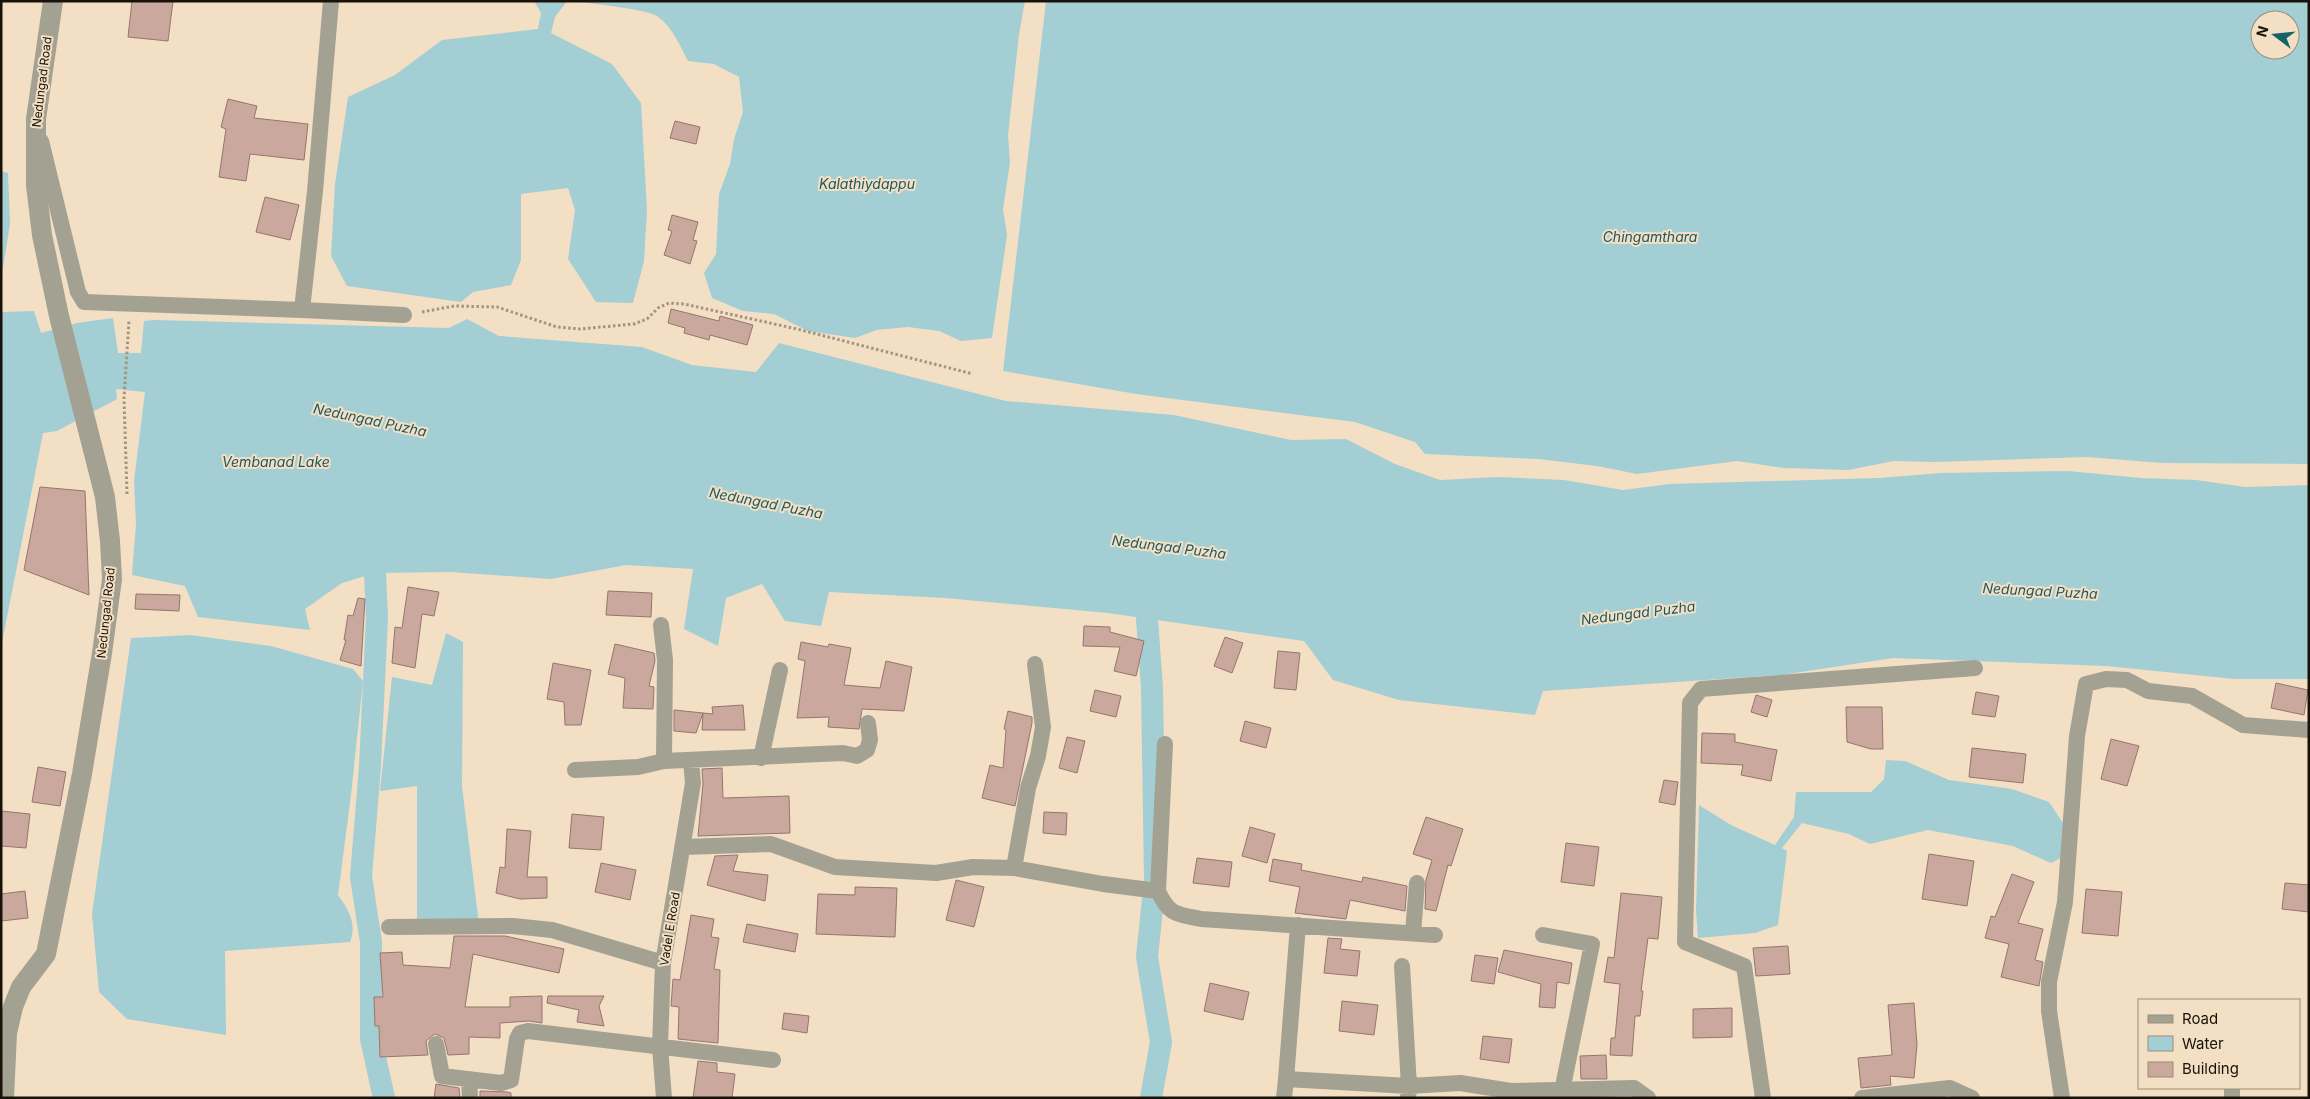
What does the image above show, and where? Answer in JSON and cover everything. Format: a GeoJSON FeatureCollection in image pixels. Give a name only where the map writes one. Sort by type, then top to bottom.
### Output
{"type":"FeatureCollection","features":[{"type":"Feature","properties":{"kind":"street","name":"Nedungad Road"},"geometry":{"type":"LineString","coordinates":[[4,1098],[6,1033],[13,1007],[21,987],[46,954],[82,774],[112,579],[109,524],[87,421],[59,316],[42,235],[36,185],[36,119],[53,1]]}},
{"type":"Feature","properties":{"kind":"street"},"geometry":{"type":"LineString","coordinates":[[302,310],[315,191],[331,1]]}},
{"type":"Feature","properties":{"kind":"street"},"geometry":{"type":"LineString","coordinates":[[36,119],[78,292],[84,302],[404,315]]}},
{"type":"Feature","properties":{"kind":"street"},"geometry":{"type":"LineString","coordinates":[[661,625],[665,660],[664,761]]}},
{"type":"Feature","properties":{"kind":"street"},"geometry":{"type":"LineString","coordinates":[[1014,868],[1028,788],[1043,727],[1036,664]]}},
{"type":"Feature","properties":{"kind":"street"},"geometry":{"type":"LineString","coordinates":[[1763,1098],[1744,966],[1684,942],[1690,703],[1701,689],[1976,668]]}},
{"type":"Feature","properties":{"kind":"street"},"geometry":{"type":"LineString","coordinates":[[761,758],[780,670]]}},
{"type":"Feature","properties":{"kind":"street"},"geometry":{"type":"LineString","coordinates":[[2062,1098],[2049,1012],[2049,982],[2065,902],[2077,736],[2086,684],[2106,678],[2127,680],[2148,691],[2192,696],[2243,725],[2309,730]]}},
{"type":"Feature","properties":{"kind":"street"},"geometry":{"type":"LineString","coordinates":[[575,770],[638,767],[664,761],[844,753],[857,756],[867,750],[870,740],[868,723]]}},
{"type":"Feature","properties":{"kind":"street"},"geometry":{"type":"LineString","coordinates":[[1165,744],[1153,890],[1166,908],[1174,914],[1201,919],[1435,935]]}},
{"type":"Feature","properties":{"kind":"street","name":"Vadel E Road"},"geometry":{"type":"LineString","coordinates":[[664,1098],[660,1047],[663,962],[684,847],[693,783],[691,761]]}},
{"type":"Feature","properties":{"kind":"street"},"geometry":{"type":"LineString","coordinates":[[684,847],[771,844],[835,867],[902,872],[936,872],[973,867],[1014,868],[1102,884],[1153,890]]}},
{"type":"Feature","properties":{"kind":"street"},"geometry":{"type":"LineString","coordinates":[[1413,934],[1417,883]]}},
{"type":"Feature","properties":{"kind":"street"},"geometry":{"type":"LineString","coordinates":[[1284,1098],[1298,925]]}},
{"type":"Feature","properties":{"kind":"street"},"geometry":{"type":"LineString","coordinates":[[389,928],[513,926],[552,930],[663,962]]}},
{"type":"Feature","properties":{"kind":"street"},"geometry":{"type":"LineString","coordinates":[[1543,935],[1592,944],[1562,1091]]}},
{"type":"Feature","properties":{"kind":"street"},"geometry":{"type":"LineString","coordinates":[[1402,966],[1408,1092]]}},
{"type":"Feature","properties":{"kind":"street"},"geometry":{"type":"LineString","coordinates":[[436,1044],[442,1076],[501,1083],[511,1080],[517,1039],[520,1033],[528,1030],[773,1060]]}},
{"type":"Feature","properties":{"kind":"street"},"geometry":{"type":"LineString","coordinates":[[469,1079],[470,1098]]}},
{"type":"Feature","properties":{"kind":"street"},"geometry":{"type":"LineString","coordinates":[[1286,1079],[1408,1092],[1460,1084],[1511,1091],[1634,1088],[1648,1098]]}},
{"type":"Feature","properties":{"kind":"street"},"geometry":{"type":"LineString","coordinates":[[1862,1098],[1950,1088],[1972,1098]]}},
{"type":"Feature","properties":{"kind":"path"},"geometry":{"type":"LineString","coordinates":[[404,315],[454,306],[477,305],[497,307],[557,327],[580,329],[634,324],[647,319],[658,308],[669,303],[684,304],[797,329],[973,374]]}},
{"type":"Feature","properties":{"kind":"path"},"geometry":{"type":"LineString","coordinates":[[124,398],[126,342]]}},
{"type":"Feature","properties":{"kind":"water"},"geometry":{"type":"Polygon","coordinates":[[[534,1],[567,1],[555,17],[551,33],[612,64],[641,103],[647,210],[644,261],[633,303],[596,302],[568,259],[575,210],[568,188],[521,194],[521,260],[511,285],[473,292],[461,302],[347,286],[331,256],[335,184],[348,97],[395,75],[442,40],[538,29],[541,13],[534,1]]]}},
{"type":"Feature","properties":{"kind":"water","name":"Kalathiydappu"},"geometry":{"type":"Polygon","coordinates":[[[572,1],[1025,1],[1019,34],[1008,135],[1010,162],[1003,209],[1007,235],[992,338],[961,341],[939,331],[908,327],[877,330],[855,338],[808,331],[774,314],[743,311],[712,298],[704,273],[716,254],[719,194],[730,164],[734,139],[743,112],[739,77],[714,64],[688,61],[667,25],[651,13],[572,1]]]}},
{"type":"Feature","properties":{"kind":"water","name":"Chingamthara"},"geometry":{"type":"Polygon","coordinates":[[[1046,1],[2309,1],[2309,464],[2162,463],[2087,457],[1935,462],[1894,461],[1848,470],[1784,468],[1737,461],[1637,474],[1597,466],[1538,459],[1425,454],[1415,442],[1355,422],[1136,394],[1003,371],[1046,1]]]}},
{"type":"Feature","properties":{"kind":"water"},"geometry":{"type":"Polygon","coordinates":[[[1,171],[8,173],[10,224],[1,280],[1,171]]]}},
{"type":"Feature","properties":{"kind":"water","name":"Vembanad Lake"},"geometry":{"type":"Polygon","coordinates":[[[34,311],[41,333],[77,323],[113,318],[118,353],[141,353],[144,321],[155,320],[449,328],[467,319],[499,336],[642,347],[692,365],[756,372],[779,343],[1006,401],[1174,415],[1291,440],[1346,439],[1395,464],[1440,480],[1498,477],[1564,480],[1623,490],[1670,484],[1879,478],[1941,473],[2068,471],[2141,478],[2196,480],[2246,487],[2309,485],[2309,679],[2235,679],[2106,666],[1893,658],[1781,675],[1543,691],[1535,715],[1399,700],[1333,680],[1304,641],[1108,613],[945,598],[829,592],[821,626],[785,621],[762,584],[726,598],[718,646],[684,629],[693,569],[626,565],[551,579],[451,572],[375,573],[342,583],[305,609],[310,630],[198,617],[185,586],[132,575],[136,524],[134,481],[145,392],[116,389],[117,399],[57,431],[43,433],[1,648],[1,312],[34,311]]]}},
{"type":"Feature","properties":{"kind":"water"},"geometry":{"type":"Polygon","coordinates":[[[446,633],[463,642],[462,787],[479,924],[417,928],[417,786],[380,791],[392,677],[432,685],[446,633]]]}},
{"type":"Feature","properties":{"kind":"water"},"geometry":{"type":"Polygon","coordinates":[[[191,635],[271,646],[353,669],[363,681],[338,895],[351,917],[353,929],[350,942],[225,951],[226,1035],[127,1019],[99,992],[92,914],[131,638],[191,635]]]}},
{"type":"Feature","properties":{"kind":"water"},"geometry":{"type":"Polygon","coordinates":[[[1886,760],[1905,761],[1949,780],[2012,789],[2049,802],[2065,826],[2063,857],[2051,863],[2013,846],[1928,830],[1870,844],[1849,834],[1802,823],[1782,848],[1787,851],[1778,925],[1755,933],[1698,938],[1696,911],[1699,805],[1731,825],[1775,845],[1794,817],[1796,792],[1871,792],[1884,779],[1886,760]]]}},
{"type":"Feature","properties":{"kind":"building"},"geometry":{"type":"Polygon","coordinates":[[[132,1],[173,1],[168,41],[128,37],[132,1]]]}},
{"type":"Feature","properties":{"kind":"building"},"geometry":{"type":"Polygon","coordinates":[[[228,99],[257,106],[254,118],[308,124],[304,160],[250,154],[246,181],[219,177],[226,129],[221,127],[228,99]]]}},
{"type":"Feature","properties":{"kind":"building"},"geometry":{"type":"Polygon","coordinates":[[[675,121],[700,127],[696,144],[670,138],[675,121]]]}},
{"type":"Feature","properties":{"kind":"building"},"geometry":{"type":"Polygon","coordinates":[[[265,197],[299,205],[290,240],[256,232],[265,197]]]}},
{"type":"Feature","properties":{"kind":"building"},"geometry":{"type":"Polygon","coordinates":[[[672,215],[698,222],[693,240],[697,241],[690,264],[664,255],[672,231],[668,230],[672,215]]]}},
{"type":"Feature","properties":{"kind":"building"},"geometry":{"type":"Polygon","coordinates":[[[671,309],[719,321],[720,316],[753,325],[747,345],[710,335],[709,340],[684,333],[685,328],[668,323],[671,309]]]}},
{"type":"Feature","properties":{"kind":"building"},"geometry":{"type":"Polygon","coordinates":[[[40,487],[85,491],[89,595],[24,570],[40,487]]]}},
{"type":"Feature","properties":{"kind":"building"},"geometry":{"type":"Polygon","coordinates":[[[408,587],[439,592],[434,616],[422,614],[415,668],[392,663],[395,627],[402,628],[408,587]]]}},
{"type":"Feature","properties":{"kind":"building"},"geometry":{"type":"Polygon","coordinates":[[[608,591],[652,593],[651,617],[606,615],[608,591]]]}},
{"type":"Feature","properties":{"kind":"building"},"geometry":{"type":"Polygon","coordinates":[[[136,594],[180,595],[179,611],[135,609],[136,594]]]}},
{"type":"Feature","properties":{"kind":"building"},"geometry":{"type":"Polygon","coordinates":[[[358,598],[365,599],[361,666],[340,660],[346,640],[344,640],[348,615],[353,616],[358,598]]]}},
{"type":"Feature","properties":{"kind":"building"},"geometry":{"type":"Polygon","coordinates":[[[1084,626],[1110,627],[1110,632],[1144,641],[1136,676],[1114,671],[1120,647],[1083,646],[1084,626]]]}},
{"type":"Feature","properties":{"kind":"building"},"geometry":{"type":"Polygon","coordinates":[[[1225,637],[1243,643],[1232,673],[1214,666],[1225,637]]]}},
{"type":"Feature","properties":{"kind":"building"},"geometry":{"type":"Polygon","coordinates":[[[801,642],[828,647],[829,644],[851,648],[844,685],[880,688],[886,661],[912,667],[904,711],[862,709],[859,729],[828,727],[829,717],[797,718],[805,661],[798,659],[801,642]]]}},
{"type":"Feature","properties":{"kind":"building"},"geometry":{"type":"Polygon","coordinates":[[[615,644],[654,653],[655,661],[649,686],[654,687],[653,709],[623,708],[625,678],[608,674],[615,644]]]}},
{"type":"Feature","properties":{"kind":"building"},"geometry":{"type":"Polygon","coordinates":[[[1278,651],[1300,653],[1296,690],[1274,688],[1278,651]]]}},
{"type":"Feature","properties":{"kind":"building"},"geometry":{"type":"Polygon","coordinates":[[[553,663],[591,670],[581,725],[565,725],[564,702],[547,699],[553,663]]]}},
{"type":"Feature","properties":{"kind":"building"},"geometry":{"type":"Polygon","coordinates":[[[2276,683],[2308,690],[2304,715],[2271,708],[2276,683]]]}},
{"type":"Feature","properties":{"kind":"building"},"geometry":{"type":"Polygon","coordinates":[[[1095,690],[1121,696],[1116,717],[1090,711],[1095,690]]]}},
{"type":"Feature","properties":{"kind":"building"},"geometry":{"type":"Polygon","coordinates":[[[1976,692],[1999,696],[1995,717],[1972,714],[1976,692]]]}},
{"type":"Feature","properties":{"kind":"building"},"geometry":{"type":"Polygon","coordinates":[[[1756,695],[1772,700],[1767,717],[1751,712],[1756,695]]]}},
{"type":"Feature","properties":{"kind":"building"},"geometry":{"type":"Polygon","coordinates":[[[743,705],[745,730],[702,730],[703,713],[696,733],[674,731],[674,710],[713,714],[712,707],[743,705]]]}},
{"type":"Feature","properties":{"kind":"building"},"geometry":{"type":"Polygon","coordinates":[[[1846,707],[1882,707],[1883,749],[1871,749],[1847,742],[1846,707]]]}},
{"type":"Feature","properties":{"kind":"building"},"geometry":{"type":"Polygon","coordinates":[[[1008,711],[1032,717],[1015,806],[982,798],[990,765],[1003,768],[1006,730],[1004,729],[1008,711]]]}},
{"type":"Feature","properties":{"kind":"building"},"geometry":{"type":"Polygon","coordinates":[[[1245,721],[1271,728],[1266,748],[1240,741],[1245,721]]]}},
{"type":"Feature","properties":{"kind":"building"},"geometry":{"type":"Polygon","coordinates":[[[1702,733],[1735,734],[1735,742],[1777,750],[1771,781],[1741,775],[1743,765],[1701,763],[1702,733]]]}},
{"type":"Feature","properties":{"kind":"building"},"geometry":{"type":"Polygon","coordinates":[[[1067,737],[1085,741],[1077,773],[1059,768],[1067,737]]]}},
{"type":"Feature","properties":{"kind":"building"},"geometry":{"type":"Polygon","coordinates":[[[2111,739],[2139,746],[2127,786],[2101,779],[2111,739]]]}},
{"type":"Feature","properties":{"kind":"building"},"geometry":{"type":"Polygon","coordinates":[[[1972,748],[2026,754],[2023,783],[1969,777],[1972,748]]]}},
{"type":"Feature","properties":{"kind":"building"},"geometry":{"type":"Polygon","coordinates":[[[38,767],[66,772],[60,806],[32,802],[38,767]]]}},
{"type":"Feature","properties":{"kind":"building"},"geometry":{"type":"Polygon","coordinates":[[[722,768],[723,798],[789,796],[790,833],[698,836],[703,784],[702,769],[722,768]]]}},
{"type":"Feature","properties":{"kind":"building"},"geometry":{"type":"Polygon","coordinates":[[[1664,780],[1678,782],[1675,805],[1659,802],[1664,780]]]}},
{"type":"Feature","properties":{"kind":"building"},"geometry":{"type":"Polygon","coordinates":[[[1,811],[30,814],[26,848],[1,846],[1,811]]]}},
{"type":"Feature","properties":{"kind":"building"},"geometry":{"type":"Polygon","coordinates":[[[1044,812],[1067,813],[1066,835],[1043,833],[1044,812]]]}},
{"type":"Feature","properties":{"kind":"building"},"geometry":{"type":"Polygon","coordinates":[[[572,814],[604,817],[601,850],[569,848],[572,814]]]}},
{"type":"Feature","properties":{"kind":"building"},"geometry":{"type":"Polygon","coordinates":[[[1426,817],[1463,829],[1451,866],[1448,865],[1436,911],[1425,909],[1426,880],[1432,860],[1413,854],[1426,817]]]}},
{"type":"Feature","properties":{"kind":"building"},"geometry":{"type":"Polygon","coordinates":[[[1250,827],[1275,834],[1267,863],[1242,856],[1250,827]]]}},
{"type":"Feature","properties":{"kind":"building"},"geometry":{"type":"Polygon","coordinates":[[[507,829],[531,831],[527,877],[547,877],[547,898],[520,899],[496,893],[500,867],[505,868],[507,829]]]}},
{"type":"Feature","properties":{"kind":"building"},"geometry":{"type":"Polygon","coordinates":[[[1566,843],[1599,847],[1594,886],[1561,882],[1566,843]]]}},
{"type":"Feature","properties":{"kind":"building"},"geometry":{"type":"Polygon","coordinates":[[[1929,854],[1974,861],[1967,906],[1922,899],[1929,854]]]}},
{"type":"Feature","properties":{"kind":"building"},"geometry":{"type":"Polygon","coordinates":[[[738,855],[733,871],[768,875],[765,901],[707,885],[715,856],[738,855]]]}},
{"type":"Feature","properties":{"kind":"building"},"geometry":{"type":"Polygon","coordinates":[[[1197,858],[1232,862],[1229,887],[1193,883],[1197,858]]]}},
{"type":"Feature","properties":{"kind":"building"},"geometry":{"type":"Polygon","coordinates":[[[1273,859],[1302,864],[1301,870],[1362,882],[1363,877],[1407,886],[1405,911],[1350,900],[1346,919],[1295,913],[1300,887],[1269,881],[1273,859]]]}},
{"type":"Feature","properties":{"kind":"building"},"geometry":{"type":"Polygon","coordinates":[[[601,863],[636,870],[630,900],[595,892],[601,863]]]}},
{"type":"Feature","properties":{"kind":"building"},"geometry":{"type":"Polygon","coordinates":[[[2012,874],[2034,882],[2018,923],[2043,929],[2035,960],[2043,962],[2039,986],[2001,977],[2009,944],[1985,938],[1991,916],[1995,917],[2012,874]]]}},
{"type":"Feature","properties":{"kind":"building"},"geometry":{"type":"Polygon","coordinates":[[[956,880],[984,887],[974,927],[946,920],[956,880]]]}},
{"type":"Feature","properties":{"kind":"building"},"geometry":{"type":"Polygon","coordinates":[[[2285,883],[2309,885],[2309,912],[2282,909],[2285,883]]]}},
{"type":"Feature","properties":{"kind":"building"},"geometry":{"type":"Polygon","coordinates":[[[855,887],[897,888],[895,937],[816,934],[818,894],[855,895],[855,887]]]}},
{"type":"Feature","properties":{"kind":"building"},"geometry":{"type":"Polygon","coordinates":[[[2086,889],[2122,892],[2118,936],[2082,933],[2086,889]]]}},
{"type":"Feature","properties":{"kind":"building"},"geometry":{"type":"Polygon","coordinates":[[[25,891],[28,918],[1,921],[1,894],[25,891]]]}},
{"type":"Feature","properties":{"kind":"building"},"geometry":{"type":"Polygon","coordinates":[[[1621,893],[1662,897],[1658,939],[1648,938],[1641,991],[1643,991],[1640,1016],[1635,1016],[1632,1056],[1610,1055],[1611,1038],[1615,1038],[1620,984],[1604,982],[1608,957],[1614,958],[1621,893]]]}},
{"type":"Feature","properties":{"kind":"building"},"geometry":{"type":"Polygon","coordinates":[[[691,915],[714,919],[711,937],[719,938],[714,969],[720,970],[718,1043],[678,1039],[679,1007],[671,1006],[673,979],[680,980],[691,915]]]}},
{"type":"Feature","properties":{"kind":"building"},"geometry":{"type":"Polygon","coordinates":[[[747,924],[798,934],[795,952],[743,942],[747,924]]]}},
{"type":"Feature","properties":{"kind":"building"},"geometry":{"type":"Polygon","coordinates":[[[454,936],[505,936],[564,949],[559,973],[473,954],[465,1007],[510,1007],[510,997],[542,996],[542,1023],[529,1021],[500,1023],[500,1038],[469,1037],[469,1054],[448,1055],[444,1038],[435,1034],[426,1041],[428,1055],[380,1057],[379,1026],[375,1026],[374,997],[383,997],[380,953],[402,952],[403,965],[450,968],[454,936]]]}},
{"type":"Feature","properties":{"kind":"building"},"geometry":{"type":"Polygon","coordinates":[[[1328,938],[1342,939],[1340,949],[1360,951],[1357,976],[1324,973],[1328,938]]]}},
{"type":"Feature","properties":{"kind":"building"},"geometry":{"type":"Polygon","coordinates":[[[1788,946],[1790,974],[1756,976],[1753,948],[1788,946]]]}},
{"type":"Feature","properties":{"kind":"building"},"geometry":{"type":"Polygon","coordinates":[[[1504,950],[1572,963],[1569,984],[1557,982],[1555,1008],[1539,1007],[1541,984],[1498,972],[1504,950]]]}},
{"type":"Feature","properties":{"kind":"building"},"geometry":{"type":"Polygon","coordinates":[[[1475,955],[1498,958],[1494,984],[1471,981],[1475,955]]]}},
{"type":"Feature","properties":{"kind":"building"},"geometry":{"type":"Polygon","coordinates":[[[1210,983],[1249,992],[1243,1020],[1204,1011],[1210,983]]]}},
{"type":"Feature","properties":{"kind":"building"},"geometry":{"type":"Polygon","coordinates":[[[548,996],[604,996],[599,1006],[604,1026],[577,1022],[579,1010],[547,1003],[548,996]]]}},
{"type":"Feature","properties":{"kind":"building"},"geometry":{"type":"Polygon","coordinates":[[[1342,1001],[1378,1005],[1374,1035],[1339,1031],[1342,1001]]]}},
{"type":"Feature","properties":{"kind":"building"},"geometry":{"type":"Polygon","coordinates":[[[1914,1003],[1917,1045],[1914,1078],[1890,1076],[1891,1085],[1861,1088],[1858,1058],[1892,1055],[1888,1005],[1914,1003]]]}},
{"type":"Feature","properties":{"kind":"building"},"geometry":{"type":"Polygon","coordinates":[[[1732,1008],[1732,1037],[1693,1038],[1693,1009],[1732,1008]]]}},
{"type":"Feature","properties":{"kind":"building"},"geometry":{"type":"Polygon","coordinates":[[[784,1013],[809,1016],[807,1033],[782,1029],[784,1013]]]}},
{"type":"Feature","properties":{"kind":"building"},"geometry":{"type":"Polygon","coordinates":[[[1483,1036],[1512,1039],[1509,1063],[1480,1059],[1483,1036]]]}},
{"type":"Feature","properties":{"kind":"building"},"geometry":{"type":"Polygon","coordinates":[[[1606,1055],[1607,1079],[1581,1079],[1580,1056],[1606,1055]]]}},
{"type":"Feature","properties":{"kind":"building"},"geometry":{"type":"Polygon","coordinates":[[[698,1061],[717,1063],[717,1072],[735,1074],[732,1098],[693,1098],[698,1061]]]}},
{"type":"Feature","properties":{"kind":"building"},"geometry":{"type":"Polygon","coordinates":[[[436,1084],[459,1088],[460,1098],[434,1098],[436,1084]]]}},
{"type":"Feature","properties":{"kind":"building"},"geometry":{"type":"Polygon","coordinates":[[[480,1091],[507,1092],[511,1093],[511,1098],[480,1098],[480,1091]]]}},
{"type":"Feature","properties":{"kind":"waterway"},"geometry":{"type":"LineString","coordinates":[[375,573],[377,618],[370,766],[361,877],[371,942],[371,1039],[384,1098]]}},
{"type":"Feature","properties":{"kind":"waterway"},"geometry":{"type":"LineString","coordinates":[[1148,588],[1147,619],[1152,687],[1155,880],[1147,957],[1161,1042],[1151,1098]]}},
{"type":"Feature","properties":{"kind":"water label","name":"Nedungad Puzha"},"geometry":{"type":"Point","coordinates":[370,420]}},
{"type":"Feature","properties":{"kind":"water label","name":"Nedungad Puzha"},"geometry":{"type":"Point","coordinates":[766,503]}},
{"type":"Feature","properties":{"kind":"water label","name":"Nedungad Puzha"},"geometry":{"type":"Point","coordinates":[1169,547]}},
{"type":"Feature","properties":{"kind":"water label","name":"Nedungad Puzha"},"geometry":{"type":"Point","coordinates":[2040,591]}},
{"type":"Feature","properties":{"kind":"water label","name":"Nedungad Puzha"},"geometry":{"type":"Point","coordinates":[1638,613]}}]}
